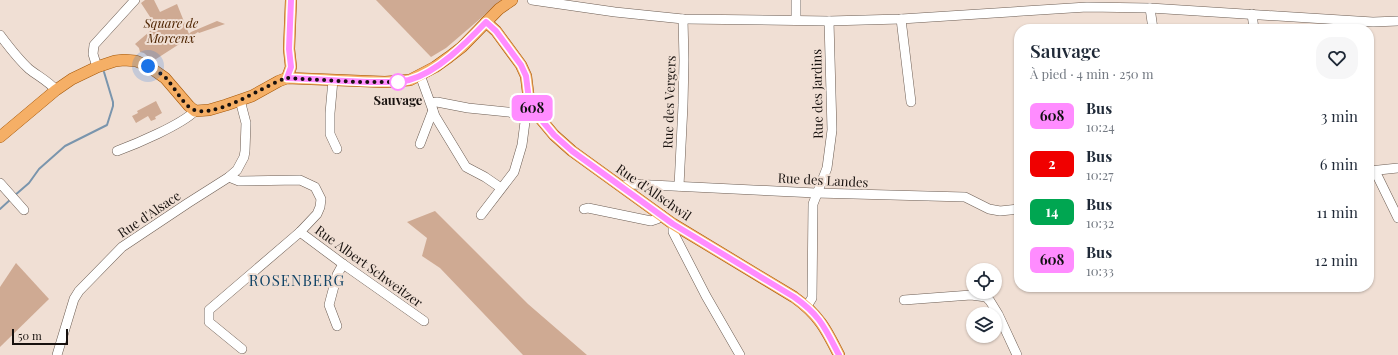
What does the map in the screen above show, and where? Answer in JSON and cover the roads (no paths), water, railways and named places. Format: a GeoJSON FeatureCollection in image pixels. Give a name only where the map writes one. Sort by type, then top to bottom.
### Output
{"type":"FeatureCollection","features":[{"type":"Feature","properties":{"kind":"main road"},"geometry":{"type":"LineString","coordinates":[[287,78],[291,67],[289,49],[291,0]]}},
{"type":"Feature","properties":{"kind":"main road"},"geometry":{"type":"LineString","coordinates":[[0,137],[56,90],[72,79],[97,67],[115,61],[136,61],[148,66],[165,78],[189,106],[195,110],[209,110],[252,96],[278,81],[287,78],[390,82],[410,80],[435,67],[462,47],[499,9],[512,0]]}},
{"type":"Feature","properties":{"kind":"main road","name":"Rue d'Allschwil"},"geometry":{"type":"LineString","coordinates":[[486,22],[496,31],[521,65],[526,76],[530,113],[572,151],[623,186],[673,224],[807,306],[816,314],[839,355]]}},
{"type":"Feature","properties":{"kind":"street"},"geometry":{"type":"LineString","coordinates":[[97,67],[93,54],[94,45],[135,0]]}},
{"type":"Feature","properties":{"kind":"street"},"geometry":{"type":"LineString","coordinates":[[532,0],[550,1],[615,12],[683,18],[796,20],[901,19],[1087,7],[1150,8],[1374,22],[1398,21]]}},
{"type":"Feature","properties":{"kind":"street"},"geometry":{"type":"LineString","coordinates":[[796,0],[796,20]]}},
{"type":"Feature","properties":{"kind":"street"},"geometry":{"type":"LineString","coordinates":[[1150,8],[1152,24]]}},
{"type":"Feature","properties":{"kind":"street"},"geometry":{"type":"LineString","coordinates":[[1252,14],[1253,24]]}},
{"type":"Feature","properties":{"kind":"street","name":"Rue des Vergers"},"geometry":{"type":"LineString","coordinates":[[679,186],[684,60],[683,18]]}},
{"type":"Feature","properties":{"kind":"street"},"geometry":{"type":"LineString","coordinates":[[901,19],[911,102]]}},
{"type":"Feature","properties":{"kind":"street","name":"Rue des Jardins"},"geometry":{"type":"LineString","coordinates":[[807,306],[812,298],[813,204],[827,168],[832,130],[829,20]]}},
{"type":"Feature","properties":{"kind":"street"},"geometry":{"type":"LineString","coordinates":[[0,35],[29,69],[56,90]]}},
{"type":"Feature","properties":{"kind":"street"},"geometry":{"type":"LineString","coordinates":[[420,75],[435,116],[466,167],[485,177],[501,188]]}},
{"type":"Feature","properties":{"kind":"street"},"geometry":{"type":"LineString","coordinates":[[333,80],[330,134],[337,149]]}},
{"type":"Feature","properties":{"kind":"street","name":"Rue d'Alsace"},"geometry":{"type":"LineString","coordinates":[[57,355],[74,299],[79,291],[122,247],[229,177],[237,170],[244,157],[245,151],[246,123],[240,100]]}},
{"type":"Feature","properties":{"kind":"street"},"geometry":{"type":"LineString","coordinates":[[420,144],[432,106],[437,102],[468,108],[530,113],[516,168],[481,215]]}},
{"type":"Feature","properties":{"kind":"street"},"geometry":{"type":"LineString","coordinates":[[117,151],[134,145],[192,115],[195,110]]}},
{"type":"Feature","properties":{"kind":"street"},"geometry":{"type":"LineString","coordinates":[[1374,171],[1398,168]]}},
{"type":"Feature","properties":{"kind":"street"},"geometry":{"type":"LineString","coordinates":[[1374,175],[1398,218]]}},
{"type":"Feature","properties":{"kind":"street"},"geometry":{"type":"LineString","coordinates":[[229,177],[239,181],[300,180],[315,187],[321,199],[317,214],[300,232],[209,310],[209,322],[242,349]]}},
{"type":"Feature","properties":{"kind":"street"},"geometry":{"type":"LineString","coordinates":[[0,183],[24,210]]}},
{"type":"Feature","properties":{"kind":"street","name":"Rue des Landes"},"geometry":{"type":"LineString","coordinates":[[623,186],[631,184],[816,193],[964,197],[989,209],[1000,211],[1014,210]]}},
{"type":"Feature","properties":{"kind":"street"},"geometry":{"type":"LineString","coordinates":[[584,208],[651,220],[657,219],[662,215]]}},
{"type":"Feature","properties":{"kind":"street"},"geometry":{"type":"LineString","coordinates":[[673,224],[673,232],[706,296],[740,355]]}},
{"type":"Feature","properties":{"kind":"street","name":"Rue Albert Schweitzer"},"geometry":{"type":"LineString","coordinates":[[300,232],[424,321]]}},
{"type":"Feature","properties":{"kind":"street"},"geometry":{"type":"LineString","coordinates":[[337,326],[329,305],[337,275],[343,264]]}},
{"type":"Feature","properties":{"kind":"street"},"geometry":{"type":"LineString","coordinates":[[904,300],[971,295],[986,297],[998,314],[1017,355]]}},
{"type":"Feature","properties":{"kind":"waterway"},"geometry":{"type":"LineString","coordinates":[[14,196],[29,183],[39,169],[65,146],[107,125],[113,102],[104,72]]}},
{"type":"Feature","properties":{"kind":"waterway"},"geometry":{"type":"LineString","coordinates":[[0,209],[11,199]]}},
{"type":"Feature","properties":{"kind":"place","name":"Sauvage"},"geometry":{"type":"Point","coordinates":[398,82]}},
{"type":"Feature","properties":{"kind":"district","name":"ROSENBERG"},"geometry":{"type":"Point","coordinates":[297,281]}},
{"type":"Feature","properties":{"kind":"park label","name":"Square de Morcenx"},"geometry":{"type":"Point","coordinates":[171,30]}}]}
